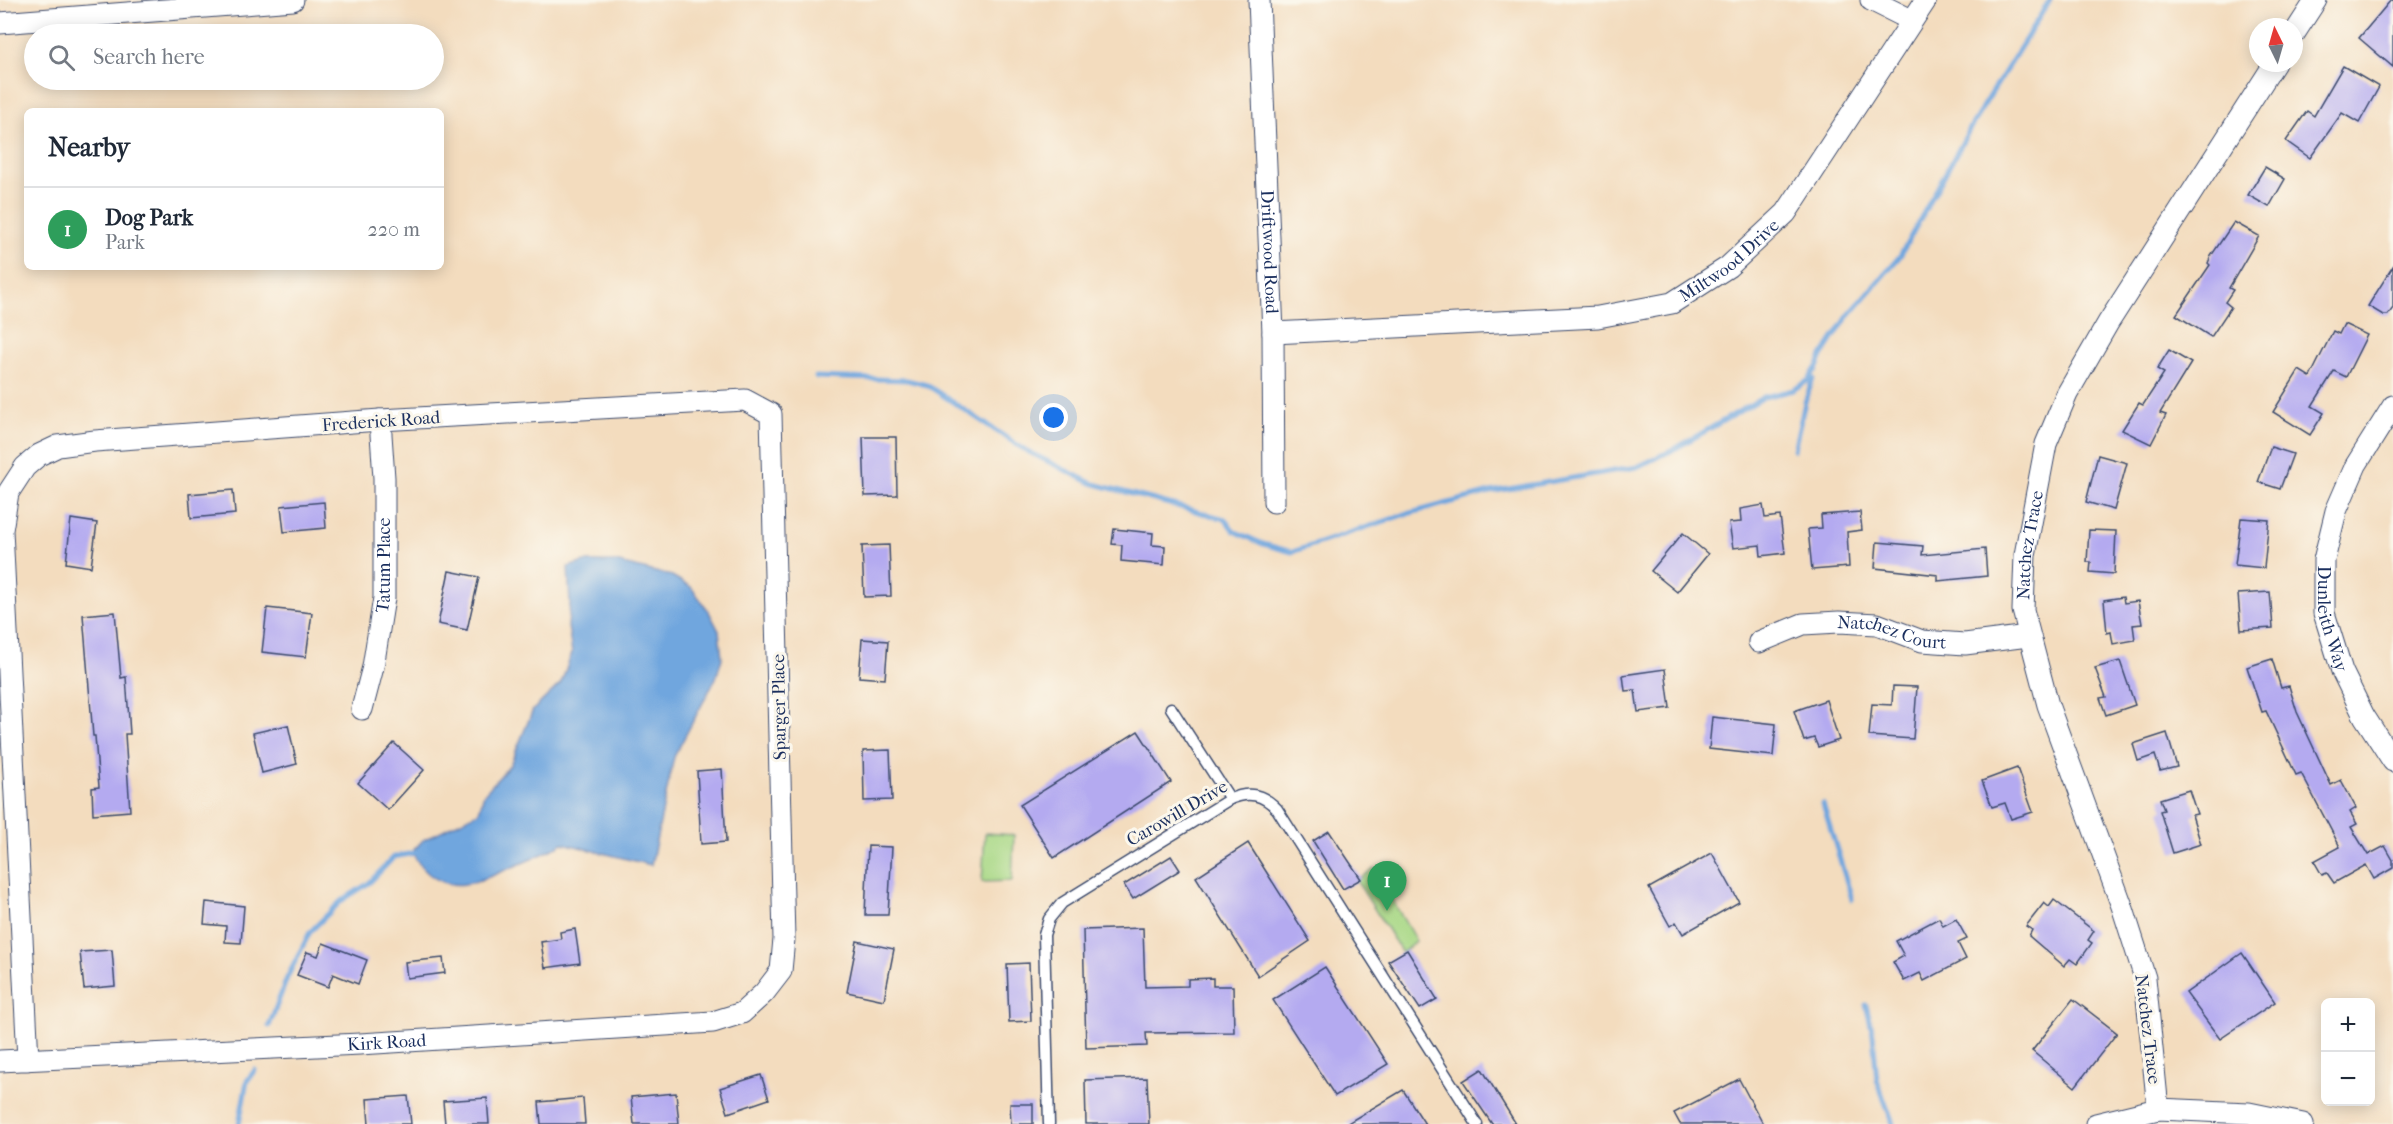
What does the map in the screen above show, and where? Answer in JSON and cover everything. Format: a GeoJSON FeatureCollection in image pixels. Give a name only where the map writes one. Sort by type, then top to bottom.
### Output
{"type":"FeatureCollection","features":[{"type":"Feature","properties":{"kind":"street"},"geometry":{"type":"LineString","coordinates":[[0,22],[293,0]]}},
{"type":"Feature","properties":{"kind":"street","name":"Driftwood Road"},"geometry":{"type":"LineString","coordinates":[[1260,0],[1273,333],[1274,502]]}},
{"type":"Feature","properties":{"kind":"street"},"geometry":{"type":"LineString","coordinates":[[1870,0],[1911,20]]}},
{"type":"Feature","properties":{"kind":"street","name":"Miltwood Drive"},"geometry":{"type":"LineString","coordinates":[[1273,333],[1598,317],[1672,303],[1728,267],[1786,213],[1926,0]]}},
{"type":"Feature","properties":{"kind":"street"},"geometry":{"type":"LineString","coordinates":[[2303,20],[2316,0]]}},
{"type":"Feature","properties":{"kind":"street","name":"Natchez Trace"},"geometry":{"type":"LineString","coordinates":[[2158,1109],[2145,978],[2122,906],[2048,705],[2028,636],[2023,610],[2027,543],[2046,444],[2067,394],[2108,323],[2269,72]]}},
{"type":"Feature","properties":{"kind":"street","name":"Frederick Road"},"geometry":{"type":"LineString","coordinates":[[5,682],[2,530],[8,494],[25,467],[39,455],[58,446],[94,441],[380,420],[745,400],[771,414]]}},
{"type":"Feature","properties":{"kind":"street","name":"Dunleith Way"},"geometry":{"type":"LineString","coordinates":[[2392,410],[2356,465],[2336,511],[2324,560],[2324,613],[2342,671],[2364,716],[2393,761]]}},
{"type":"Feature","properties":{"kind":"street","name":"Sparger Place"},"geometry":{"type":"LineString","coordinates":[[764,993],[782,972],[784,939],[771,414]]}},
{"type":"Feature","properties":{"kind":"street","name":"Tatum Place"},"geometry":{"type":"LineString","coordinates":[[362,709],[373,667],[384,598],[384,478],[380,420]]}},
{"type":"Feature","properties":{"kind":"street","name":"Natchez Court"},"geometry":{"type":"LineString","coordinates":[[1760,642],[1803,624],[1839,622],[1877,624],[1922,641],[1965,644],[2028,636]]}},
{"type":"Feature","properties":{"kind":"street"},"geometry":{"type":"LineString","coordinates":[[5,682],[28,1060]]}},
{"type":"Feature","properties":{"kind":"street","name":"Kirk Road"},"geometry":{"type":"LineString","coordinates":[[0,1061],[360,1044],[713,1022],[742,1013],[764,993]]}},
{"type":"Feature","properties":{"kind":"street"},"geometry":{"type":"LineString","coordinates":[[2096,1124],[2158,1109],[2249,1113],[2303,1124]]}},
{"type":"Feature","properties":{"kind":"lane"},"geometry":{"type":"LineString","coordinates":[[1171,708],[1230,799]]}},
{"type":"Feature","properties":{"kind":"lane","name":"Carowill Drive"},"geometry":{"type":"LineString","coordinates":[[1049,1124],[1044,935],[1049,919],[1062,903],[1230,799],[1250,794],[1269,801],[1277,809],[1477,1124]]}},
{"type":"Feature","properties":{"kind":"green space"},"geometry":{"type":"Polygon","coordinates":[[[985,833],[1014,835],[1012,881],[982,882],[985,833]]]}},
{"type":"Feature","properties":{"kind":"green space"},"geometry":{"type":"Polygon","coordinates":[[[1374,868],[1416,941],[1402,953],[1357,881],[1374,868]]]}},
{"type":"Feature","properties":{"kind":"water"},"geometry":{"type":"Polygon","coordinates":[[[584,562],[615,562],[672,576],[691,587],[708,610],[719,631],[722,658],[716,678],[674,757],[651,865],[563,843],[536,857],[468,884],[449,884],[439,880],[417,862],[412,852],[423,840],[479,812],[484,794],[510,765],[533,710],[561,683],[572,653],[568,626],[570,604],[568,567],[584,562]]]}},
{"type":"Feature","properties":{"kind":"building"},"geometry":{"type":"Polygon","coordinates":[[[2393,0],[2393,67],[2359,38],[2393,0]]]}},
{"type":"Feature","properties":{"kind":"building"},"geometry":{"type":"Polygon","coordinates":[[[2343,66],[2379,87],[2359,123],[2342,113],[2310,158],[2286,141],[2307,111],[2314,116],[2343,66]]]}},
{"type":"Feature","properties":{"kind":"building"},"geometry":{"type":"Polygon","coordinates":[[[2265,167],[2285,179],[2269,207],[2248,195],[2265,167]]]}},
{"type":"Feature","properties":{"kind":"building"},"geometry":{"type":"Polygon","coordinates":[[[2234,222],[2259,236],[2229,288],[2233,290],[2225,302],[2231,307],[2211,337],[2176,315],[2210,265],[2208,263],[2211,256],[2234,222]]]}},
{"type":"Feature","properties":{"kind":"building"},"geometry":{"type":"Polygon","coordinates":[[[2393,266],[2393,308],[2388,315],[2383,315],[2368,306],[2393,266]]]}},
{"type":"Feature","properties":{"kind":"building"},"geometry":{"type":"Polygon","coordinates":[[[2344,324],[2367,335],[2346,377],[2334,371],[2312,406],[2324,413],[2310,435],[2273,412],[2299,370],[2310,377],[2333,331],[2339,334],[2344,324]]]}},
{"type":"Feature","properties":{"kind":"building"},"geometry":{"type":"Polygon","coordinates":[[[2169,350],[2191,363],[2160,413],[2166,415],[2151,444],[2122,430],[2139,403],[2143,405],[2164,373],[2157,369],[2169,350]]]}},
{"type":"Feature","properties":{"kind":"building"},"geometry":{"type":"Polygon","coordinates":[[[863,437],[896,437],[897,495],[865,496],[863,437]]]}},
{"type":"Feature","properties":{"kind":"building"},"geometry":{"type":"Polygon","coordinates":[[[2271,447],[2293,454],[2280,489],[2258,482],[2271,447]]]}},
{"type":"Feature","properties":{"kind":"building"},"geometry":{"type":"Polygon","coordinates":[[[2098,455],[2127,463],[2114,510],[2086,502],[2098,455]]]}},
{"type":"Feature","properties":{"kind":"building"},"geometry":{"type":"Polygon","coordinates":[[[233,490],[235,514],[191,518],[189,494],[233,490]]]}},
{"type":"Feature","properties":{"kind":"building"},"geometry":{"type":"Polygon","coordinates":[[[324,502],[326,528],[284,532],[281,506],[324,502]]]}},
{"type":"Feature","properties":{"kind":"building"},"geometry":{"type":"Polygon","coordinates":[[[1763,505],[1765,518],[1780,516],[1785,553],[1761,556],[1760,545],[1733,548],[1729,523],[1741,522],[1740,509],[1763,505]]]}},
{"type":"Feature","properties":{"kind":"building"},"geometry":{"type":"Polygon","coordinates":[[[1860,512],[1862,530],[1847,532],[1849,567],[1812,570],[1808,529],[1822,528],[1821,515],[1860,512]]]}},
{"type":"Feature","properties":{"kind":"building"},"geometry":{"type":"Polygon","coordinates":[[[2241,518],[2269,520],[2264,568],[2235,565],[2241,518]]]}},
{"type":"Feature","properties":{"kind":"building"},"geometry":{"type":"Polygon","coordinates":[[[71,519],[97,523],[91,567],[66,563],[71,519]]]}},
{"type":"Feature","properties":{"kind":"building"},"geometry":{"type":"Polygon","coordinates":[[[1114,529],[1153,533],[1152,545],[1165,546],[1164,565],[1121,561],[1122,545],[1112,544],[1114,529]]]}},
{"type":"Feature","properties":{"kind":"building"},"geometry":{"type":"Polygon","coordinates":[[[2089,530],[2116,531],[2114,574],[2090,572],[2091,562],[2087,562],[2089,530]]]}},
{"type":"Feature","properties":{"kind":"building"},"geometry":{"type":"Polygon","coordinates":[[[1683,533],[1708,554],[1677,592],[1651,571],[1683,533]]]}},
{"type":"Feature","properties":{"kind":"building"},"geometry":{"type":"Polygon","coordinates":[[[1877,542],[1923,546],[1922,555],[1985,549],[1987,576],[1938,581],[1938,575],[1875,568],[1877,542]]]}},
{"type":"Feature","properties":{"kind":"building"},"geometry":{"type":"Polygon","coordinates":[[[889,545],[891,596],[864,597],[862,546],[889,545]]]}},
{"type":"Feature","properties":{"kind":"building"},"geometry":{"type":"Polygon","coordinates":[[[449,571],[479,577],[467,630],[438,624],[449,571]]]}},
{"type":"Feature","properties":{"kind":"building"},"geometry":{"type":"Polygon","coordinates":[[[2270,592],[2273,628],[2241,630],[2238,594],[2270,592]]]}},
{"type":"Feature","properties":{"kind":"building"},"geometry":{"type":"Polygon","coordinates":[[[2123,597],[2124,603],[2138,601],[2142,624],[2133,625],[2135,640],[2113,644],[2111,632],[2107,633],[2104,600],[2123,597]]]}},
{"type":"Feature","properties":{"kind":"building"},"geometry":{"type":"Polygon","coordinates":[[[267,608],[312,613],[306,657],[262,652],[267,608]]]}},
{"type":"Feature","properties":{"kind":"building"},"geometry":{"type":"Polygon","coordinates":[[[115,612],[121,678],[126,677],[130,734],[125,734],[130,811],[93,814],[92,788],[99,787],[83,615],[115,612]]]}},
{"type":"Feature","properties":{"kind":"building"},"geometry":{"type":"Polygon","coordinates":[[[862,639],[888,641],[885,679],[859,677],[862,639]]]}},
{"type":"Feature","properties":{"kind":"building"},"geometry":{"type":"Polygon","coordinates":[[[2272,659],[2281,688],[2289,686],[2297,712],[2331,785],[2341,780],[2356,808],[2350,812],[2357,824],[2351,827],[2368,855],[2385,846],[2393,860],[2393,868],[2374,879],[2366,865],[2334,883],[2327,873],[2322,875],[2314,861],[2340,847],[2301,773],[2296,775],[2266,711],[2262,712],[2247,667],[2272,659]]]}},
{"type":"Feature","properties":{"kind":"building"},"geometry":{"type":"Polygon","coordinates":[[[2120,661],[2135,705],[2106,715],[2100,698],[2106,697],[2095,668],[2120,661]]]}},
{"type":"Feature","properties":{"kind":"building"},"geometry":{"type":"Polygon","coordinates":[[[1665,669],[1670,708],[1638,712],[1635,690],[1625,691],[1623,675],[1665,669]]]}},
{"type":"Feature","properties":{"kind":"building"},"geometry":{"type":"Polygon","coordinates":[[[1893,686],[1917,687],[1913,739],[1869,736],[1872,704],[1892,705],[1893,686]]]}},
{"type":"Feature","properties":{"kind":"building"},"geometry":{"type":"Polygon","coordinates":[[[1826,700],[1839,740],[1818,747],[1814,738],[1804,741],[1794,711],[1826,700]]]}},
{"type":"Feature","properties":{"kind":"building"},"geometry":{"type":"Polygon","coordinates":[[[1712,717],[1776,724],[1773,756],[1709,749],[1712,717]]]}},
{"type":"Feature","properties":{"kind":"building"},"geometry":{"type":"Polygon","coordinates":[[[288,725],[297,764],[262,773],[253,733],[288,725]]]}},
{"type":"Feature","properties":{"kind":"building"},"geometry":{"type":"Polygon","coordinates":[[[1138,731],[1171,782],[1054,858],[1020,805],[1138,731]]]}},
{"type":"Feature","properties":{"kind":"building"},"geometry":{"type":"Polygon","coordinates":[[[2167,733],[2177,767],[2160,771],[2155,755],[2138,761],[2133,744],[2167,733]]]}},
{"type":"Feature","properties":{"kind":"building"},"geometry":{"type":"Polygon","coordinates":[[[394,743],[424,770],[388,810],[358,783],[394,743]]]}},
{"type":"Feature","properties":{"kind":"building"},"geometry":{"type":"Polygon","coordinates":[[[890,750],[892,800],[864,801],[863,751],[890,750]]]}},
{"type":"Feature","properties":{"kind":"building"},"geometry":{"type":"Polygon","coordinates":[[[2017,768],[2033,812],[2011,819],[2005,803],[1992,807],[1982,781],[2017,768]]]}},
{"type":"Feature","properties":{"kind":"building"},"geometry":{"type":"Polygon","coordinates":[[[722,769],[726,842],[701,844],[697,771],[722,769]]]}},
{"type":"Feature","properties":{"kind":"building"},"geometry":{"type":"Polygon","coordinates":[[[2189,790],[2197,814],[2192,815],[2201,844],[2173,853],[2160,811],[2164,810],[2160,799],[2189,790]]]}},
{"type":"Feature","properties":{"kind":"building"},"geometry":{"type":"Polygon","coordinates":[[[1329,831],[1361,879],[1343,889],[1313,841],[1329,831]]]}},
{"type":"Feature","properties":{"kind":"building"},"geometry":{"type":"Polygon","coordinates":[[[1248,843],[1310,941],[1258,976],[1196,877],[1248,843]]]}},
{"type":"Feature","properties":{"kind":"building"},"geometry":{"type":"Polygon","coordinates":[[[868,846],[892,847],[888,915],[865,915],[868,846]]]}},
{"type":"Feature","properties":{"kind":"building"},"geometry":{"type":"Polygon","coordinates":[[[1712,853],[1739,902],[1683,934],[1676,922],[1670,926],[1649,888],[1712,853]]]}},
{"type":"Feature","properties":{"kind":"building"},"geometry":{"type":"Polygon","coordinates":[[[1171,856],[1180,870],[1133,899],[1124,885],[1171,856]]]}},
{"type":"Feature","properties":{"kind":"building"},"geometry":{"type":"Polygon","coordinates":[[[2054,900],[2094,931],[2088,940],[2092,943],[2077,964],[2070,959],[2064,966],[2029,936],[2032,930],[2026,926],[2044,903],[2049,907],[2054,900]]]}},
{"type":"Feature","properties":{"kind":"building"},"geometry":{"type":"Polygon","coordinates":[[[206,902],[244,906],[241,943],[225,942],[226,926],[204,924],[206,902]]]}},
{"type":"Feature","properties":{"kind":"building"},"geometry":{"type":"Polygon","coordinates":[[[1939,918],[1943,926],[1956,919],[1967,939],[1958,943],[1966,959],[1924,981],[1920,973],[1904,981],[1893,962],[1904,956],[1896,941],[1939,918]]]}},
{"type":"Feature","properties":{"kind":"building"},"geometry":{"type":"Polygon","coordinates":[[[1143,928],[1145,987],[1188,986],[1188,979],[1213,978],[1213,986],[1233,986],[1234,1032],[1146,1033],[1147,1046],[1086,1048],[1083,930],[1143,928]]]}},
{"type":"Feature","properties":{"kind":"building"},"geometry":{"type":"Polygon","coordinates":[[[575,929],[580,963],[545,968],[541,942],[561,939],[560,932],[575,929]]]}},
{"type":"Feature","properties":{"kind":"building"},"geometry":{"type":"Polygon","coordinates":[[[857,941],[894,949],[884,1000],[847,992],[857,941]]]}},
{"type":"Feature","properties":{"kind":"building"},"geometry":{"type":"Polygon","coordinates":[[[323,943],[367,960],[358,984],[333,974],[328,987],[297,975],[307,952],[318,956],[323,943]]]}},
{"type":"Feature","properties":{"kind":"building"},"geometry":{"type":"Polygon","coordinates":[[[112,950],[115,986],[84,989],[80,952],[112,950]]]}},
{"type":"Feature","properties":{"kind":"building"},"geometry":{"type":"Polygon","coordinates":[[[1407,950],[1437,999],[1420,1009],[1388,961],[1407,950]]]}},
{"type":"Feature","properties":{"kind":"building"},"geometry":{"type":"Polygon","coordinates":[[[2242,953],[2275,1002],[2220,1039],[2186,993],[2242,953]]]}},
{"type":"Feature","properties":{"kind":"building"},"geometry":{"type":"Polygon","coordinates":[[[443,958],[445,973],[407,978],[405,962],[443,958]]]}},
{"type":"Feature","properties":{"kind":"building"},"geometry":{"type":"Polygon","coordinates":[[[1029,963],[1031,1021],[1009,1022],[1007,964],[1029,963]]]}},
{"type":"Feature","properties":{"kind":"building"},"geometry":{"type":"Polygon","coordinates":[[[1325,967],[1388,1064],[1335,1096],[1273,1000],[1325,967]]]}},
{"type":"Feature","properties":{"kind":"building"},"geometry":{"type":"Polygon","coordinates":[[[2073,999],[2117,1033],[2075,1087],[2032,1051],[2073,999]]]}},
{"type":"Feature","properties":{"kind":"building"},"geometry":{"type":"Polygon","coordinates":[[[1482,1069],[1516,1124],[1492,1124],[1463,1081],[1482,1069]]]}},
{"type":"Feature","properties":{"kind":"building"},"geometry":{"type":"Polygon","coordinates":[[[761,1075],[769,1099],[728,1113],[720,1088],[761,1075]]]}},
{"type":"Feature","properties":{"kind":"building"},"geometry":{"type":"Polygon","coordinates":[[[1147,1078],[1149,1124],[1086,1124],[1085,1080],[1147,1078]]]}},
{"type":"Feature","properties":{"kind":"building"},"geometry":{"type":"Polygon","coordinates":[[[1739,1079],[1763,1124],[1680,1124],[1674,1113],[1739,1079]]]}},
{"type":"Feature","properties":{"kind":"building"},"geometry":{"type":"Polygon","coordinates":[[[1403,1090],[1425,1124],[1346,1124],[1403,1090]]]}},
{"type":"Feature","properties":{"kind":"building"},"geometry":{"type":"Polygon","coordinates":[[[676,1093],[679,1124],[634,1124],[631,1097],[676,1093]]]}},
{"type":"Feature","properties":{"kind":"building"},"geometry":{"type":"Polygon","coordinates":[[[408,1096],[411,1124],[369,1124],[367,1099],[408,1096]]]}},
{"type":"Feature","properties":{"kind":"building"},"geometry":{"type":"Polygon","coordinates":[[[487,1098],[489,1124],[445,1124],[443,1101],[487,1098]]]}},
{"type":"Feature","properties":{"kind":"building"},"geometry":{"type":"Polygon","coordinates":[[[583,1098],[585,1124],[541,1124],[539,1102],[583,1098]]]}},
{"type":"Feature","properties":{"kind":"building"},"geometry":{"type":"Polygon","coordinates":[[[1010,1104],[1033,1104],[1033,1124],[1011,1124],[1010,1104]]]}},
{"type":"Feature","properties":{"kind":"waterway"},"geometry":{"type":"LineString","coordinates":[[1816,370],[1822,356],[1848,316],[1900,256],[1973,123],[2050,0]]}},
{"type":"Feature","properties":{"kind":"waterway"},"geometry":{"type":"LineString","coordinates":[[816,377],[907,380],[927,385],[1025,450],[1091,483],[1225,519],[1234,531],[1263,544],[1292,552],[1403,515],[1490,492],[1637,467],[1673,450],[1764,397],[1793,390],[1809,380],[1816,368]]}},
{"type":"Feature","properties":{"kind":"waterway"},"geometry":{"type":"LineString","coordinates":[[1794,450],[1813,379]]}},
{"type":"Feature","properties":{"kind":"waterway"},"geometry":{"type":"LineString","coordinates":[[1823,804],[1852,899]]}},
{"type":"Feature","properties":{"kind":"waterway"},"geometry":{"type":"LineString","coordinates":[[269,1026],[287,978],[310,932],[341,901],[369,883],[394,857],[419,852]]}},
{"type":"Feature","properties":{"kind":"waterway"},"geometry":{"type":"LineString","coordinates":[[1866,1005],[1873,1034],[1877,1080],[1893,1124]]}},
{"type":"Feature","properties":{"kind":"waterway"},"geometry":{"type":"LineString","coordinates":[[239,1124],[247,1081],[255,1070]]}},
{"type":"Feature","properties":{"kind":"place","name":"Dog Park"},"geometry":{"type":"Point","coordinates":[1387,911]}}]}
